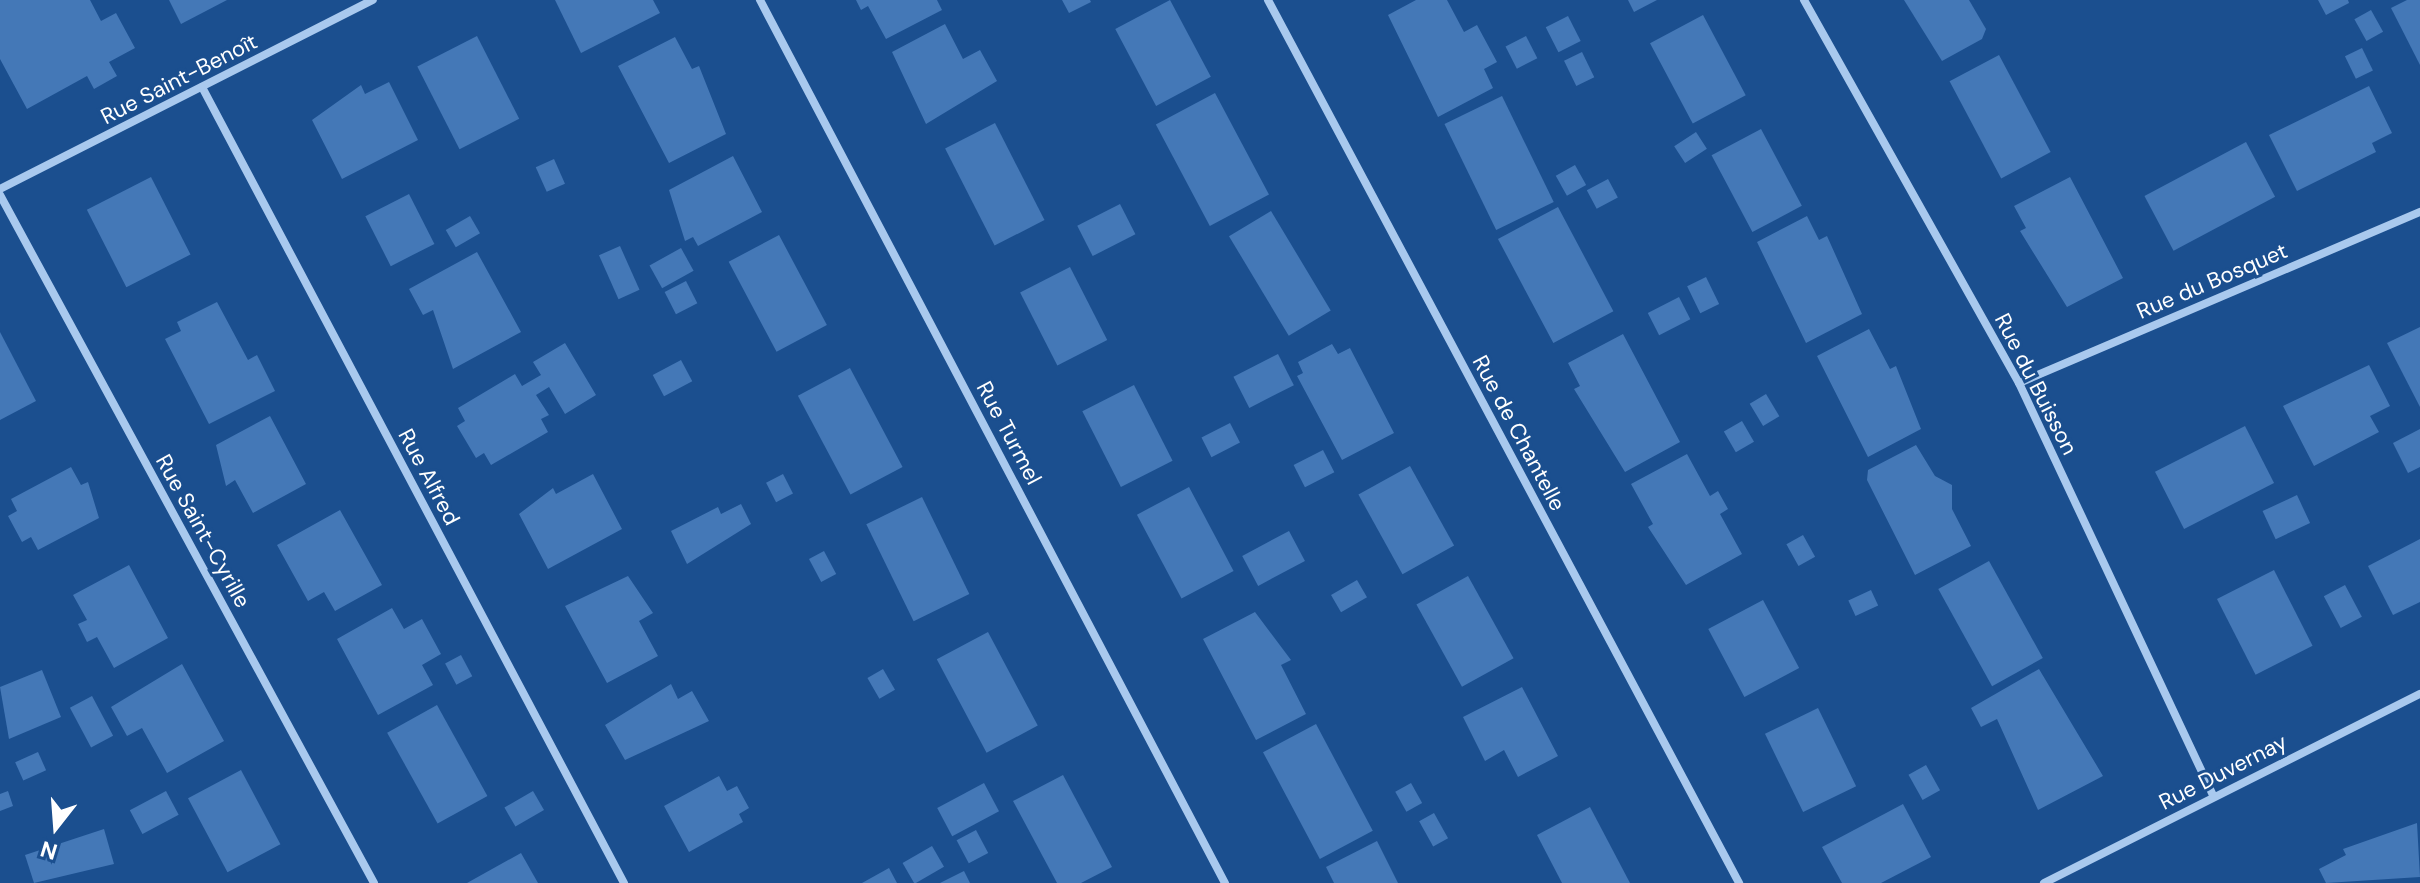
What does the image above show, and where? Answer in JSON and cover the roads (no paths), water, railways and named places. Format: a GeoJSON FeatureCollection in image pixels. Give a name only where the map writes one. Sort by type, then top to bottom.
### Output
{"type":"FeatureCollection","features":[{"type":"Feature","properties":{"kind":"street","name":"Rue Saint-Benoît"},"geometry":{"type":"LineString","coordinates":[[0,192],[373,0]]}},
{"type":"Feature","properties":{"kind":"street","name":"Rue Turmel"},"geometry":{"type":"LineString","coordinates":[[760,0],[1225,883]]}},
{"type":"Feature","properties":{"kind":"street","name":"Rue de Chantelle"},"geometry":{"type":"LineString","coordinates":[[1268,0],[1739,883]]}},
{"type":"Feature","properties":{"kind":"street","name":"Rue du Buisson"},"geometry":{"type":"LineString","coordinates":[[1804,0],[2019,383],[2213,796]]}},
{"type":"Feature","properties":{"kind":"street","name":"Rue Alfred"},"geometry":{"type":"LineString","coordinates":[[202,87],[624,883]]}},
{"type":"Feature","properties":{"kind":"street","name":"Rue Saint-Cyrille"},"geometry":{"type":"LineString","coordinates":[[0,192],[374,883]]}},
{"type":"Feature","properties":{"kind":"street","name":"Rue du Bosquet"},"geometry":{"type":"LineString","coordinates":[[2019,383],[2420,212]]}},
{"type":"Feature","properties":{"kind":"street","name":"Rue Duvernay"},"geometry":{"type":"LineString","coordinates":[[2044,883],[2420,694]]}}]}
